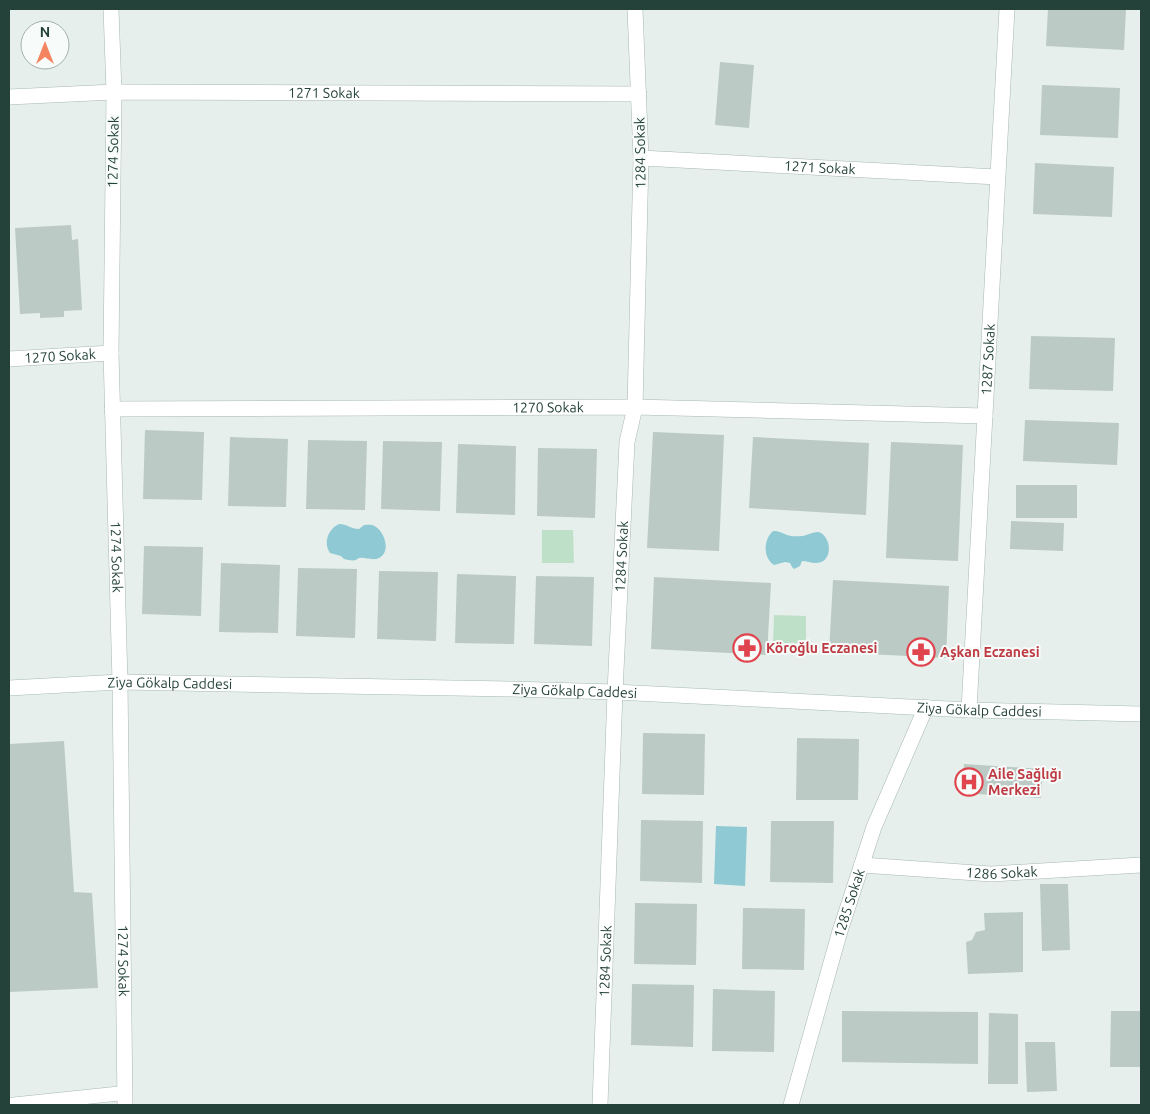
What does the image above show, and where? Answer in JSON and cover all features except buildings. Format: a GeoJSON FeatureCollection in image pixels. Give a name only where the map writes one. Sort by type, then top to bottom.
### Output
{"type":"FeatureCollection","features":[{"type":"Feature","properties":{"kind":"street","name":"1274 Sokak"},"geometry":{"type":"LineString","coordinates":[[111,9],[114,92],[111,353],[120,682],[124,1099]]}},
{"type":"Feature","properties":{"kind":"street","name":"1284 Sokak"},"geometry":{"type":"LineString","coordinates":[[600,1105],[614,692],[627,442],[635,407],[641,158],[635,9]]}},
{"type":"Feature","properties":{"kind":"street","name":"1287 Sokak"},"geometry":{"type":"LineString","coordinates":[[968,710],[1007,9]]}},
{"type":"Feature","properties":{"kind":"street","name":"1271 Sokak"},"geometry":{"type":"LineString","coordinates":[[9,97],[114,92],[639,94]]}},
{"type":"Feature","properties":{"kind":"street","name":"1271 Sokak"},"geometry":{"type":"LineString","coordinates":[[641,158],[997,177]]}},
{"type":"Feature","properties":{"kind":"street","name":"1270 Sokak"},"geometry":{"type":"LineString","coordinates":[[9,359],[111,353]]}},
{"type":"Feature","properties":{"kind":"street","name":"1270 Sokak"},"geometry":{"type":"LineString","coordinates":[[112,409],[635,407],[984,416]]}},
{"type":"Feature","properties":{"kind":"street","name":"Ziya Gökalp Caddesi"},"geometry":{"type":"LineString","coordinates":[[9,688],[120,682],[614,692],[968,710],[1141,714]]}},
{"type":"Feature","properties":{"kind":"street","name":"1285 Sokak"},"geometry":{"type":"LineString","coordinates":[[791,1105],[840,931],[874,826],[926,707]]}},
{"type":"Feature","properties":{"kind":"street","name":"1286 Sokak"},"geometry":{"type":"LineString","coordinates":[[862,865],[991,874],[1141,865]]}},
{"type":"Feature","properties":{"kind":"lane"},"geometry":{"type":"LineString","coordinates":[[9,1105],[124,1099]]}},
{"type":"Feature","properties":{"kind":"green space"},"geometry":{"type":"Polygon","coordinates":[[[542,530],[573,530],[574,563],[542,563],[542,530]]]}},
{"type":"Feature","properties":{"kind":"green space"},"geometry":{"type":"Polygon","coordinates":[[[774,615],[806,616],[806,644],[773,643],[774,615]]]}},
{"type":"Feature","properties":{"kind":"water"},"geometry":{"type":"Polygon","coordinates":[[[339,524],[356,529],[364,525],[376,527],[382,534],[385,542],[386,547],[383,555],[377,559],[358,558],[352,560],[330,553],[327,545],[329,533],[339,524]]]}},
{"type":"Feature","properties":{"kind":"water"},"geometry":{"type":"Polygon","coordinates":[[[773,531],[789,536],[821,533],[827,539],[829,548],[827,557],[819,563],[802,561],[800,566],[794,569],[790,563],[785,562],[774,565],[766,554],[767,539],[773,531]]]}},
{"type":"Feature","properties":{"kind":"water"},"geometry":{"type":"Polygon","coordinates":[[[716,826],[747,827],[745,886],[714,884],[716,826]]]}},
{"type":"Feature","properties":{"kind":"place","name":"Köroğlu Eczanesi"},"geometry":{"type":"Point","coordinates":[747,648]}},
{"type":"Feature","properties":{"kind":"place","name":"Aşkan Eczanesi"},"geometry":{"type":"Point","coordinates":[921,652]}},
{"type":"Feature","properties":{"kind":"place","name":"Aile Sağlığı Merkezi"},"geometry":{"type":"Point","coordinates":[969,782]}}]}
